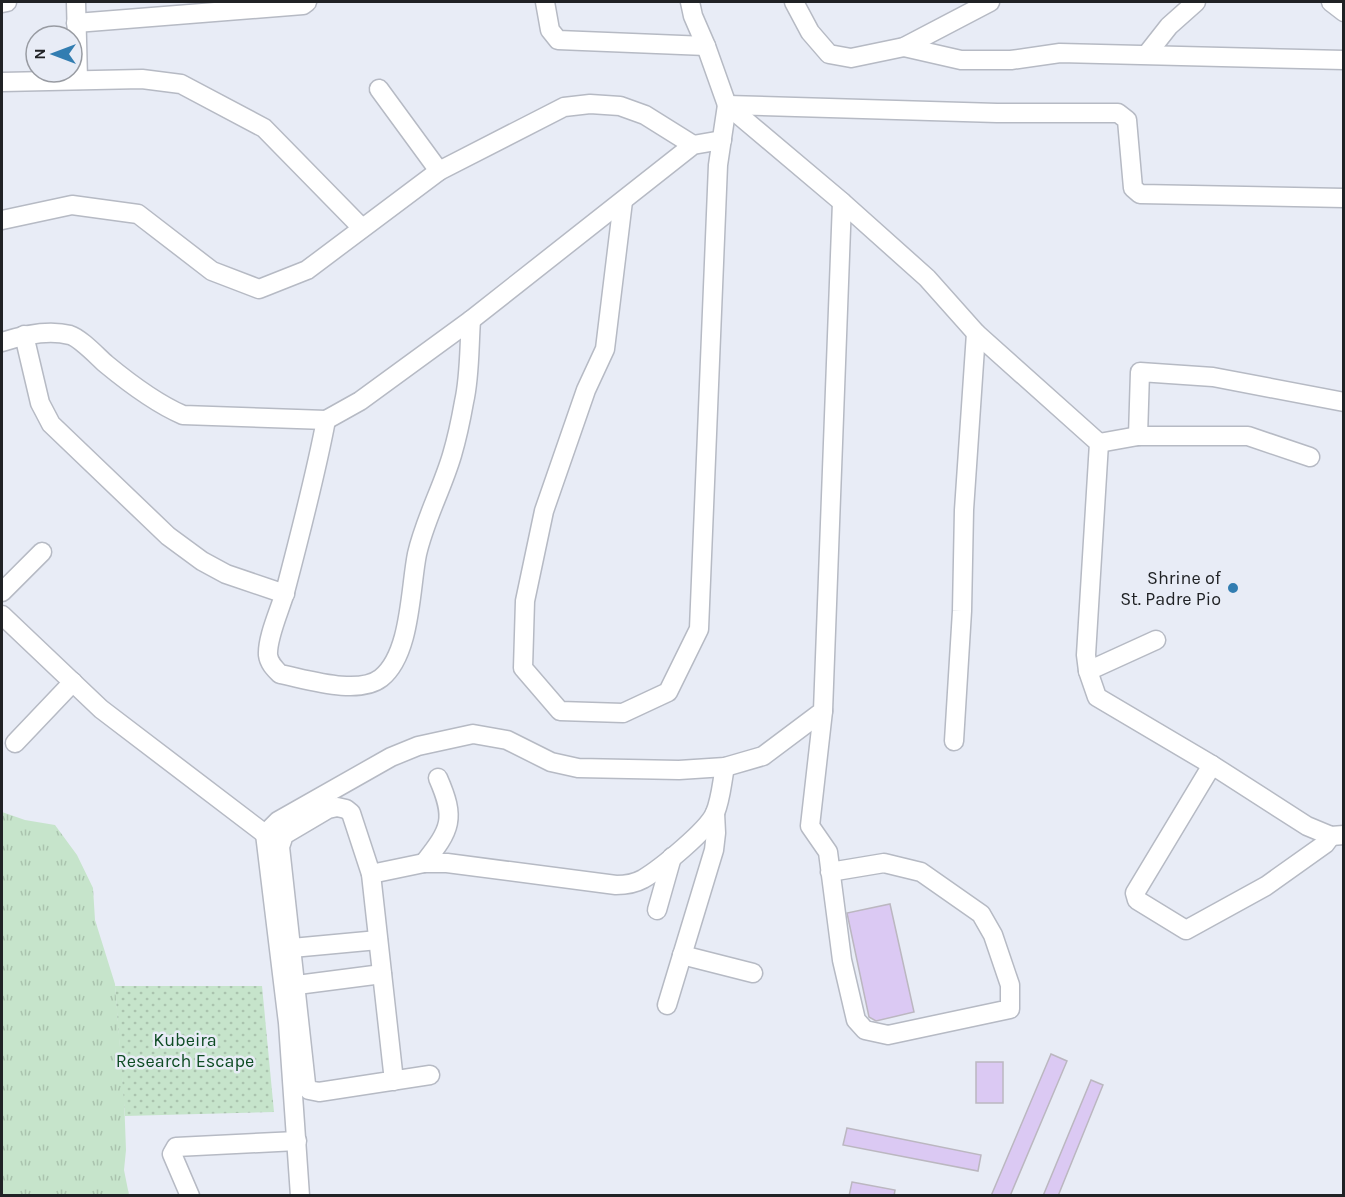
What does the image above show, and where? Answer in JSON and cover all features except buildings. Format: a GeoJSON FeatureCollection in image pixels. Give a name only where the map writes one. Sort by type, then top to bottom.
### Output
{"type":"FeatureCollection","features":[{"type":"Feature","properties":{"kind":"street"},"geometry":{"type":"LineString","coordinates":[[2,3],[7,2]]}},
{"type":"Feature","properties":{"kind":"street"},"geometry":{"type":"LineString","coordinates":[[76,2],[76,23],[303,5],[307,2]]}},
{"type":"Feature","properties":{"kind":"street"},"geometry":{"type":"LineString","coordinates":[[545,2],[550,30],[558,40],[706,46]]}},
{"type":"Feature","properties":{"kind":"street"},"geometry":{"type":"LineString","coordinates":[[623,201],[605,349],[586,390],[544,511],[525,601],[523,668],[560,711],[623,712],[668,692],[699,628],[717,177],[727,105],[693,16],[690,2]]}},
{"type":"Feature","properties":{"kind":"street"},"geometry":{"type":"LineString","coordinates":[[794,2],[810,32],[829,54],[851,58],[904,47],[990,2]]}},
{"type":"Feature","properties":{"kind":"street"},"geometry":{"type":"LineString","coordinates":[[1147,54],[1169,26],[1196,2]]}},
{"type":"Feature","properties":{"kind":"street"},"geometry":{"type":"LineString","coordinates":[[1331,2],[1344,12]]}},
{"type":"Feature","properties":{"kind":"street"},"geometry":{"type":"LineString","coordinates":[[904,47],[961,60],[1011,60],[1060,53],[1344,60]]}},
{"type":"Feature","properties":{"kind":"street"},"geometry":{"type":"LineString","coordinates":[[84,80],[142,79],[181,84],[264,128],[362,228]]}},
{"type":"Feature","properties":{"kind":"street"},"geometry":{"type":"LineString","coordinates":[[2,82],[24,81]]}},
{"type":"Feature","properties":{"kind":"street"},"geometry":{"type":"LineString","coordinates":[[379,89],[439,171]]}},
{"type":"Feature","properties":{"kind":"street"},"geometry":{"type":"LineString","coordinates":[[2,220],[72,205],[138,214],[212,271],[259,289],[307,270],[439,171],[564,106],[590,104],[620,106],[645,115],[693,145]]}},
{"type":"Feature","properties":{"kind":"street"},"geometry":{"type":"LineString","coordinates":[[727,105],[997,113],[1118,113],[1127,120],[1133,188],[1140,194],[1344,198]]}},
{"type":"Feature","properties":{"kind":"street"},"geometry":{"type":"LineString","coordinates":[[727,105],[842,202],[927,278],[976,333],[1099,443]]}},
{"type":"Feature","properties":{"kind":"street"},"geometry":{"type":"LineString","coordinates":[[2,342],[24,335],[50,333],[72,336],[117,373],[169,409],[183,415],[326,420],[360,401],[471,320],[693,145],[722,140]]}},
{"type":"Feature","properties":{"kind":"street"},"geometry":{"type":"LineString","coordinates":[[830,872],[884,863],[921,872],[981,914],[993,935],[1010,985],[1010,1009],[888,1035],[865,1030],[856,1020],[842,960],[830,872],[828,852],[810,826],[823,711],[842,202]]}},
{"type":"Feature","properties":{"kind":"street"},"geometry":{"type":"LineString","coordinates":[[326,420],[317,466],[268,656],[271,666],[280,674],[352,687],[369,684],[381,678],[393,666],[403,639],[417,553],[427,517],[452,456],[465,399],[471,320]]}},
{"type":"Feature","properties":{"kind":"street"},"geometry":{"type":"LineString","coordinates":[[954,741],[962,611],[964,510],[976,333]]}},
{"type":"Feature","properties":{"kind":"street"},"geometry":{"type":"LineString","coordinates":[[24,335],[39,403],[51,424],[183,548],[226,574],[285,594]]}},
{"type":"Feature","properties":{"kind":"street"},"geometry":{"type":"LineString","coordinates":[[1138,436],[1140,372],[1213,377],[1344,402]]}},
{"type":"Feature","properties":{"kind":"street"},"geometry":{"type":"LineString","coordinates":[[1099,443],[1138,436],[1248,436],[1310,458]]}},
{"type":"Feature","properties":{"kind":"street"},"geometry":{"type":"LineString","coordinates":[[1099,443],[1086,655],[1088,671],[1097,697],[1212,765],[1307,826],[1337,836]]}},
{"type":"Feature","properties":{"kind":"street"},"geometry":{"type":"LineString","coordinates":[[2,592],[42,552]]}},
{"type":"Feature","properties":{"kind":"street"},"geometry":{"type":"LineString","coordinates":[[2,615],[101,709],[265,834],[288,1023],[300,1196]]}},
{"type":"Feature","properties":{"kind":"street"},"geometry":{"type":"LineString","coordinates":[[1088,671],[1156,640]]}},
{"type":"Feature","properties":{"kind":"street"},"geometry":{"type":"LineString","coordinates":[[15,743],[73,682]]}},
{"type":"Feature","properties":{"kind":"street"},"geometry":{"type":"LineString","coordinates":[[265,834],[278,821],[391,757],[418,746],[473,734],[507,740],[551,762],[578,768],[679,770],[725,767],[763,756],[823,711]]}},
{"type":"Feature","properties":{"kind":"street"},"geometry":{"type":"LineString","coordinates":[[1212,765],[1135,893],[1137,900],[1186,930],[1266,886],[1337,836]]}},
{"type":"Feature","properties":{"kind":"street"},"geometry":{"type":"LineString","coordinates":[[667,1005],[714,850],[715,813],[725,767]]}},
{"type":"Feature","properties":{"kind":"street"},"geometry":{"type":"LineString","coordinates":[[424,864],[443,839],[448,827],[447,798],[438,777]]}},
{"type":"Feature","properties":{"kind":"street"},"geometry":{"type":"LineString","coordinates":[[394,1081],[371,874],[351,813],[337,807],[328,809],[284,835],[281,840],[280,853],[297,985],[306,1084],[309,1090],[319,1092],[394,1081],[430,1075]]}},
{"type":"Feature","properties":{"kind":"street"},"geometry":{"type":"LineString","coordinates":[[371,874],[424,864],[447,864],[631,885],[643,879],[672,857],[706,825],[715,813]]}},
{"type":"Feature","properties":{"kind":"street"},"geometry":{"type":"LineString","coordinates":[[657,910],[672,857]]}},
{"type":"Feature","properties":{"kind":"street"},"geometry":{"type":"LineString","coordinates":[[292,948],[378,940]]}},
{"type":"Feature","properties":{"kind":"street"},"geometry":{"type":"LineString","coordinates":[[682,955],[753,972]]}},
{"type":"Feature","properties":{"kind":"street"},"geometry":{"type":"LineString","coordinates":[[297,985],[382,974]]}},
{"type":"Feature","properties":{"kind":"street"},"geometry":{"type":"LineString","coordinates":[[190,1196],[172,1154],[176,1147],[297,1141]]}},
{"type":"Feature","properties":{"kind":"green space"},"geometry":{"type":"Polygon","coordinates":[[[2,812],[25,820],[55,825],[77,855],[93,888],[95,920],[115,984],[124,1097],[126,1150],[124,1170],[129,1195],[2,1195],[2,812]]]}},
{"type":"Feature","properties":{"kind":"green space","name":"Kubeira Research Escape"},"geometry":{"type":"Polygon","coordinates":[[[115,986],[262,986],[274,1112],[125,1116],[115,986]]]}},
{"type":"Feature","properties":{"kind":"place","name":"Shrine of St. Padre Pio"},"geometry":{"type":"Point","coordinates":[1233,588]}}]}
